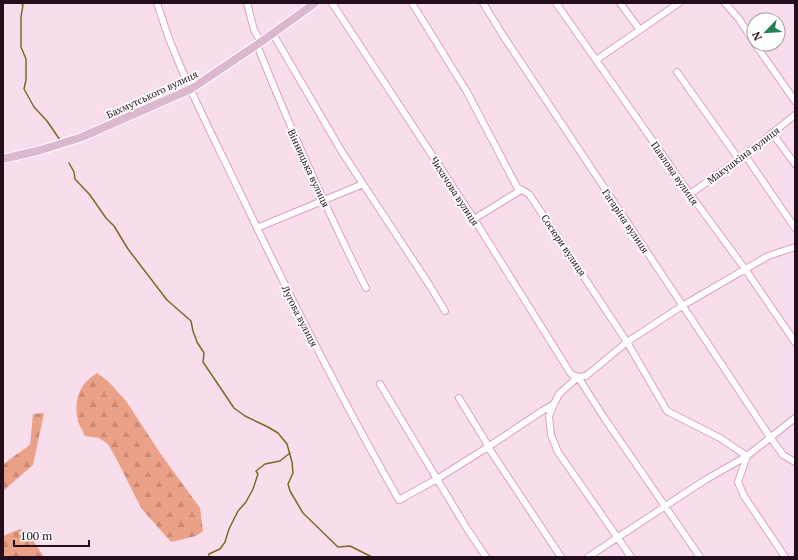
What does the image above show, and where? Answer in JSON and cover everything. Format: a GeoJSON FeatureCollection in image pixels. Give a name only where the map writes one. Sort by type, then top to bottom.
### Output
{"type":"FeatureCollection","features":[{"type":"Feature","properties":{"kind":"main road","name":"Бахмутського вулиця"},"geometry":{"type":"LineString","coordinates":[[3,159],[41,150],[82,137],[191,89],[273,34],[315,3]]}},
{"type":"Feature","properties":{"kind":"street","name":"Лугова вулиця"},"geometry":{"type":"LineString","coordinates":[[158,3],[172,46],[191,89],[310,337],[367,443],[400,500],[437,479]]}},
{"type":"Feature","properties":{"kind":"street","name":"Вінницька вулиця"},"geometry":{"type":"LineString","coordinates":[[247,3],[254,30],[296,140],[342,241],[366,288]]}},
{"type":"Feature","properties":{"kind":"street","name":"Чихачова вулиця"},"geometry":{"type":"LineString","coordinates":[[332,3],[474,219],[571,374],[578,377],[664,507],[700,557]]}},
{"type":"Feature","properties":{"kind":"street","name":"Сосюри вулиця"},"geometry":{"type":"LineString","coordinates":[[412,3],[467,92],[517,188],[529,194],[628,342],[667,412],[720,438],[747,456]]}},
{"type":"Feature","properties":{"kind":"street","name":"Гагаріна вулиця"},"geometry":{"type":"LineString","coordinates":[[483,3],[504,37],[770,437],[783,455],[795,462]]}},
{"type":"Feature","properties":{"kind":"street","name":"Павлова вулиця"},"geometry":{"type":"LineString","coordinates":[[556,3],[795,342]]}},
{"type":"Feature","properties":{"kind":"street"},"geometry":{"type":"LineString","coordinates":[[620,3],[640,30]]}},
{"type":"Feature","properties":{"kind":"street"},"geometry":{"type":"LineString","coordinates":[[596,60],[679,3]]}},
{"type":"Feature","properties":{"kind":"street"},"geometry":{"type":"LineString","coordinates":[[726,3],[746,30]]}},
{"type":"Feature","properties":{"kind":"street"},"geometry":{"type":"LineString","coordinates":[[273,34],[342,152],[445,311]]}},
{"type":"Feature","properties":{"kind":"street"},"geometry":{"type":"LineString","coordinates":[[761,52],[795,101]]}},
{"type":"Feature","properties":{"kind":"street"},"geometry":{"type":"LineString","coordinates":[[677,72],[738,158]]}},
{"type":"Feature","properties":{"kind":"street","name":"Макушкіна вулиця"},"geometry":{"type":"LineString","coordinates":[[690,194],[744,155],[795,115]]}},
{"type":"Feature","properties":{"kind":"street"},"geometry":{"type":"LineString","coordinates":[[772,133],[795,164]]}},
{"type":"Feature","properties":{"kind":"street"},"geometry":{"type":"LineString","coordinates":[[744,155],[795,228]]}},
{"type":"Feature","properties":{"kind":"street"},"geometry":{"type":"LineString","coordinates":[[257,228],[363,184]]}},
{"type":"Feature","properties":{"kind":"street"},"geometry":{"type":"LineString","coordinates":[[474,219],[521,190]]}},
{"type":"Feature","properties":{"kind":"street"},"geometry":{"type":"LineString","coordinates":[[631,557],[558,452],[551,434],[549,416],[559,394],[578,377],[586,376],[628,342],[682,306],[768,256],[795,246]]}},
{"type":"Feature","properties":{"kind":"street"},"geometry":{"type":"LineString","coordinates":[[380,384],[466,528],[486,557]]}},
{"type":"Feature","properties":{"kind":"street"},"geometry":{"type":"LineString","coordinates":[[459,398],[486,442],[488,448],[561,557]]}},
{"type":"Feature","properties":{"kind":"street"},"geometry":{"type":"LineString","coordinates":[[437,479],[488,448],[554,404]]}},
{"type":"Feature","properties":{"kind":"street"},"geometry":{"type":"LineString","coordinates":[[588,557],[705,480],[747,456],[795,418]]}},
{"type":"Feature","properties":{"kind":"street"},"geometry":{"type":"LineString","coordinates":[[747,456],[738,482],[744,496],[785,557]]}},
{"type":"Feature","properties":{"kind":"green space"},"geometry":{"type":"Polygon","coordinates":[[[97,373],[108,381],[126,401],[160,453],[200,508],[203,531],[196,536],[171,542],[141,508],[108,444],[99,438],[85,436],[77,419],[77,401],[83,385],[97,373]]]}},
{"type":"Feature","properties":{"kind":"green space"},"geometry":{"type":"Polygon","coordinates":[[[44,413],[33,465],[3,491],[3,465],[30,445],[33,414],[44,413]]]}},
{"type":"Feature","properties":{"kind":"green space"},"geometry":{"type":"Polygon","coordinates":[[[20,529],[30,536],[44,557],[3,557],[3,536],[20,529]]]}},
{"type":"Feature","properties":{"kind":"waterway"},"geometry":{"type":"LineString","coordinates":[[21,3],[23,5],[21,17],[21,47],[26,59],[26,80],[24,89],[34,107],[47,121],[60,140]]}},
{"type":"Feature","properties":{"kind":"waterway"},"geometry":{"type":"LineString","coordinates":[[69,163],[74,172],[75,179],[90,195],[106,218],[114,226],[128,249],[167,300],[191,321],[197,342],[204,353],[203,362],[234,408],[245,416],[278,433],[287,444],[292,462],[293,473],[288,484],[290,491],[303,513],[338,547],[350,546],[372,557]]}},
{"type":"Feature","properties":{"kind":"waterway"},"geometry":{"type":"LineString","coordinates":[[209,557],[209,554],[220,549],[225,542],[229,529],[238,511],[246,502],[253,489],[258,474],[256,471],[265,464],[280,461],[290,453]]}}]}
